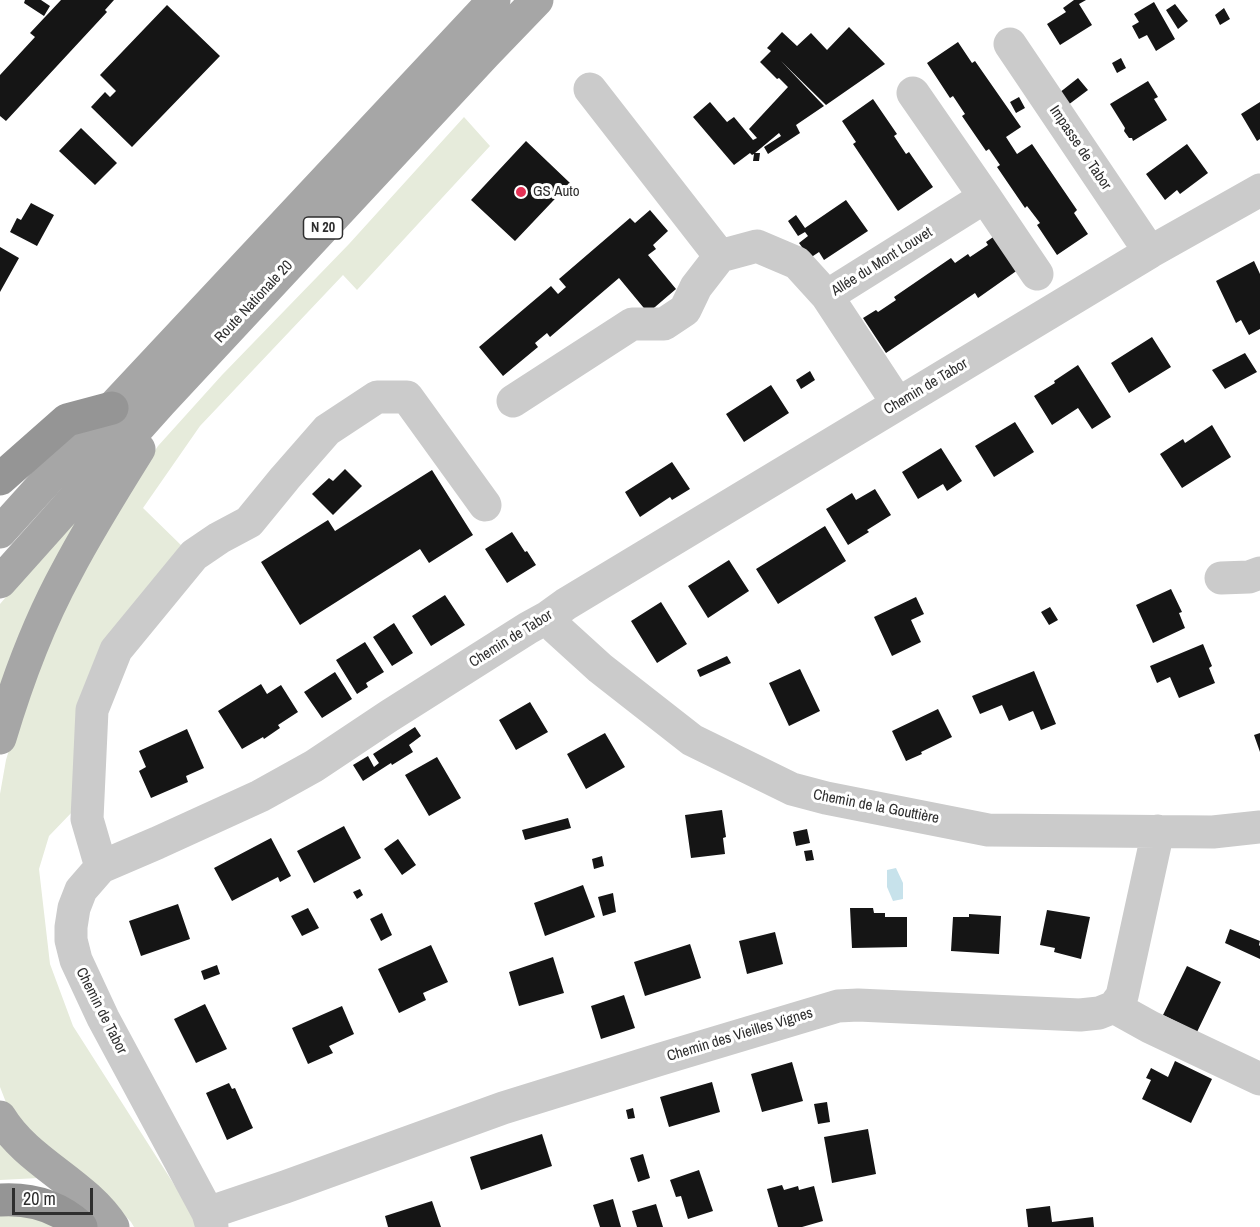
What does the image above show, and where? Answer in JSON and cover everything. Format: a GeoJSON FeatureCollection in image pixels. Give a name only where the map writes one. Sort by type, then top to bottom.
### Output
{"type":"FeatureCollection","features":[{"type":"Feature","properties":{"kind":"highway"},"geometry":{"type":"LineString","coordinates":[[0,479],[67,420],[112,408]]}},
{"type":"Feature","properties":{"kind":"highway"},"geometry":{"type":"LineString","coordinates":[[0,1200],[19,1200],[53,1207],[66,1214],[81,1227]]}},
{"type":"Feature","properties":{"kind":"main road","name":"N 20"},"geometry":{"type":"LineString","coordinates":[[0,532],[112,408],[494,0]]}},
{"type":"Feature","properties":{"kind":"main road","name":"Route Nationale 20"},"geometry":{"type":"LineString","coordinates":[[0,582],[161,402],[537,0]]}},
{"type":"Feature","properties":{"kind":"main road"},"geometry":{"type":"LineString","coordinates":[[0,738],[17,684],[53,599],[103,507],[140,447],[161,402]]}},
{"type":"Feature","properties":{"kind":"main road"},"geometry":{"type":"LineString","coordinates":[[0,1117],[21,1144],[96,1206],[112,1227]]}},
{"type":"Feature","properties":{"kind":"street","name":"Impasse de Tabor"},"geometry":{"type":"LineString","coordinates":[[1010,44],[1150,252]]}},
{"type":"Feature","properties":{"kind":"street"},"geometry":{"type":"LineString","coordinates":[[590,88],[720,256]]}},
{"type":"Feature","properties":{"kind":"street"},"geometry":{"type":"LineString","coordinates":[[913,93],[1037,274]]}},
{"type":"Feature","properties":{"kind":"street","name":"Chemin de Tabor"},"geometry":{"type":"LineString","coordinates":[[210,1220],[103,1018],[76,960],[71,939],[74,908],[81,890],[100,867],[260,796],[314,766],[576,597],[1150,252],[1260,190]]}},
{"type":"Feature","properties":{"kind":"street","name":"Allée du Mont Louvet"},"geometry":{"type":"LineString","coordinates":[[898,404],[827,296],[985,197]]}},
{"type":"Feature","properties":{"kind":"street"},"geometry":{"type":"LineString","coordinates":[[513,401],[632,324],[664,324],[685,309],[696,287],[720,256],[757,246],[797,263],[827,296]]}},
{"type":"Feature","properties":{"kind":"street"},"geometry":{"type":"LineString","coordinates":[[100,867],[87,819],[92,710],[116,650],[194,555],[249,522],[327,430],[377,398],[407,397],[485,505]]}},
{"type":"Feature","properties":{"kind":"street"},"geometry":{"type":"LineString","coordinates":[[1221,578],[1249,578],[1260,573]]}},
{"type":"Feature","properties":{"kind":"street","name":"Chemin de la Gouttière"},"geometry":{"type":"LineString","coordinates":[[548,617],[556,628],[600,668],[692,740],[792,789],[826,798],[988,830],[1213,832],[1260,827]]}},
{"type":"Feature","properties":{"kind":"street"},"geometry":{"type":"LineString","coordinates":[[1158,831],[1122,996],[1114,1008],[1260,1079]]}},
{"type":"Feature","properties":{"kind":"street","name":"Chemin des Vieilles Vignes"},"geometry":{"type":"LineString","coordinates":[[210,1220],[285,1187],[503,1108],[837,1006],[1080,1015],[1099,1013],[1114,1008]]}},
{"type":"Feature","properties":{"kind":"green space"},"geometry":{"type":"Polygon","coordinates":[[[464,117],[490,146],[357,290],[343,275],[200,426],[143,508],[184,548],[103,654],[74,810],[49,836],[39,869],[50,964],[73,1026],[191,1211],[196,1227],[134,1227],[98,1187],[38,1138],[7,1105],[0,1087],[0,794],[6,760],[28,686],[64,604],[124,497],[158,446],[222,375],[349,244],[464,117]]]}},
{"type":"Feature","properties":{"kind":"green space"},"geometry":{"type":"Polygon","coordinates":[[[87,502],[0,694],[0,604],[87,502]]]}},
{"type":"Feature","properties":{"kind":"green space"},"geometry":{"type":"Polygon","coordinates":[[[0,1144],[39,1178],[0,1180],[0,1144]]]}},
{"type":"Feature","properties":{"kind":"green space"},"geometry":{"type":"Polygon","coordinates":[[[0,1213],[35,1216],[63,1227],[0,1227],[0,1213]]]}},
{"type":"Feature","properties":{"kind":"water"},"geometry":{"type":"Polygon","coordinates":[[[896,868],[903,883],[903,899],[893,901],[887,887],[887,870],[896,868]]]}},
{"type":"Feature","properties":{"kind":"building"},"geometry":{"type":"Polygon","coordinates":[[[25,0],[41,0],[50,6],[44,16],[24,3],[25,0]]]}},
{"type":"Feature","properties":{"kind":"building"},"geometry":{"type":"Polygon","coordinates":[[[61,0],[114,0],[105,10],[107,12],[6,121],[0,116],[0,75],[35,37],[30,33],[61,0]]]}},
{"type":"Feature","properties":{"kind":"building"},"geometry":{"type":"Polygon","coordinates":[[[1074,0],[1086,0],[1079,4],[1092,25],[1060,45],[1047,24],[1066,12],[1063,8],[1074,0]]]}},
{"type":"Feature","properties":{"kind":"building"},"geometry":{"type":"Polygon","coordinates":[[[1154,2],[1175,39],[1156,51],[1147,35],[1139,39],[1132,26],[1139,22],[1134,14],[1154,2]]]}},
{"type":"Feature","properties":{"kind":"building"},"geometry":{"type":"Polygon","coordinates":[[[1175,4],[1188,21],[1178,29],[1166,10],[1175,4]]]}},
{"type":"Feature","properties":{"kind":"building"},"geometry":{"type":"Polygon","coordinates":[[[167,5],[220,56],[132,147],[91,107],[105,92],[110,97],[116,91],[100,75],[167,5]]]}},
{"type":"Feature","properties":{"kind":"building"},"geometry":{"type":"Polygon","coordinates":[[[1224,8],[1230,19],[1220,25],[1215,15],[1224,8]]]}},
{"type":"Feature","properties":{"kind":"building"},"geometry":{"type":"Polygon","coordinates":[[[849,27],[885,64],[826,105],[781,61],[824,106],[796,125],[800,133],[768,154],[764,147],[781,136],[779,133],[755,153],[760,153],[759,161],[753,161],[754,154],[750,153],[734,165],[693,117],[710,102],[727,122],[734,117],[753,140],[757,138],[749,129],[788,87],[760,62],[771,51],[767,48],[782,32],[797,46],[811,33],[827,50],[849,27]]]}},
{"type":"Feature","properties":{"kind":"building"},"geometry":{"type":"Polygon","coordinates":[[[958,42],[972,63],[975,61],[1021,127],[1006,137],[1017,154],[1032,144],[1077,210],[1074,213],[1088,234],[1057,255],[1037,225],[1040,223],[1027,206],[1025,208],[997,167],[1000,165],[989,149],[986,151],[962,116],[965,114],[953,96],[950,98],[927,63],[958,42]]]}},
{"type":"Feature","properties":{"kind":"building"},"geometry":{"type":"Polygon","coordinates":[[[1121,58],[1126,68],[1117,73],[1112,63],[1121,58]]]}},
{"type":"Feature","properties":{"kind":"building"},"geometry":{"type":"Polygon","coordinates":[[[1078,78],[1088,90],[1068,105],[1059,93],[1078,78]]]}},
{"type":"Feature","properties":{"kind":"building"},"geometry":{"type":"Polygon","coordinates":[[[1148,81],[1158,97],[1154,99],[1167,120],[1133,141],[1124,131],[1125,128],[1110,104],[1148,81]]]}},
{"type":"Feature","properties":{"kind":"building"},"geometry":{"type":"Polygon","coordinates":[[[1019,97],[1025,108],[1016,113],[1010,102],[1019,97]]]}},
{"type":"Feature","properties":{"kind":"building"},"geometry":{"type":"Polygon","coordinates":[[[873,99],[897,134],[894,136],[906,154],[909,152],[933,187],[898,211],[853,144],[856,142],[842,121],[873,99]]]}},
{"type":"Feature","properties":{"kind":"building"},"geometry":{"type":"Polygon","coordinates":[[[1260,102],[1260,139],[1257,141],[1241,114],[1260,102]]]}},
{"type":"Feature","properties":{"kind":"building"},"geometry":{"type":"Polygon","coordinates":[[[81,128],[117,163],[95,185],[59,151],[81,128]]]}},
{"type":"Feature","properties":{"kind":"building","name":"GS Auto"},"geometry":{"type":"Polygon","coordinates":[[[526,141],[570,183],[515,241],[471,200],[526,141]]]}},
{"type":"Feature","properties":{"kind":"building"},"geometry":{"type":"Polygon","coordinates":[[[1187,144],[1208,173],[1180,194],[1177,190],[1165,200],[1146,174],[1187,144]]]}},
{"type":"Feature","properties":{"kind":"building"},"geometry":{"type":"Polygon","coordinates":[[[846,200],[868,231],[824,260],[819,252],[810,258],[799,243],[808,236],[805,232],[798,236],[788,221],[796,215],[805,228],[846,200]]]}},
{"type":"Feature","properties":{"kind":"building"},"geometry":{"type":"Polygon","coordinates":[[[31,203],[54,215],[37,246],[10,232],[17,218],[21,220],[31,203]]]}},
{"type":"Feature","properties":{"kind":"building"},"geometry":{"type":"Polygon","coordinates":[[[650,210],[668,231],[653,245],[656,249],[648,255],[676,289],[648,313],[619,278],[550,337],[547,333],[535,343],[538,347],[503,376],[479,347],[551,286],[558,294],[566,287],[559,279],[630,218],[635,223],[650,210]]]}},
{"type":"Feature","properties":{"kind":"building"},"geometry":{"type":"Polygon","coordinates":[[[999,233],[1022,267],[978,298],[975,293],[886,353],[863,318],[876,310],[878,312],[896,300],[894,297],[951,258],[955,263],[968,254],[970,257],[988,245],[986,242],[999,233]]]}},
{"type":"Feature","properties":{"kind":"building"},"geometry":{"type":"Polygon","coordinates":[[[0,247],[19,258],[0,292],[0,247]]]}},
{"type":"Feature","properties":{"kind":"building"},"geometry":{"type":"Polygon","coordinates":[[[1254,261],[1260,274],[1260,329],[1249,335],[1241,320],[1236,323],[1216,281],[1254,261]]]}},
{"type":"Feature","properties":{"kind":"building"},"geometry":{"type":"Polygon","coordinates":[[[1152,337],[1171,367],[1129,393],[1111,363],[1152,337]]]}},
{"type":"Feature","properties":{"kind":"building"},"geometry":{"type":"Polygon","coordinates":[[[1245,353],[1257,372],[1225,389],[1212,370],[1245,353]]]}},
{"type":"Feature","properties":{"kind":"building"},"geometry":{"type":"Polygon","coordinates":[[[1078,365],[1111,417],[1092,429],[1078,408],[1052,425],[1034,396],[1078,365]]]}},
{"type":"Feature","properties":{"kind":"building"},"geometry":{"type":"Polygon","coordinates":[[[810,371],[815,380],[801,389],[796,380],[810,371]]]}},
{"type":"Feature","properties":{"kind":"building"},"geometry":{"type":"Polygon","coordinates":[[[771,385],[789,413],[744,442],[726,414],[771,385]]]}},
{"type":"Feature","properties":{"kind":"building"},"geometry":{"type":"Polygon","coordinates":[[[1015,422],[1034,452],[994,477],[975,446],[1015,422]]]}},
{"type":"Feature","properties":{"kind":"building"},"geometry":{"type":"Polygon","coordinates":[[[1212,425],[1231,457],[1182,488],[1160,454],[1183,439],[1185,443],[1212,425]]]}},
{"type":"Feature","properties":{"kind":"building"},"geometry":{"type":"Polygon","coordinates":[[[941,448],[962,481],[947,491],[943,484],[918,499],[902,472],[941,448]]]}},
{"type":"Feature","properties":{"kind":"building"},"geometry":{"type":"Polygon","coordinates":[[[672,462],[690,489],[672,500],[670,497],[640,517],[625,492],[672,462]]]}},
{"type":"Feature","properties":{"kind":"building"},"geometry":{"type":"Polygon","coordinates":[[[345,469],[362,486],[333,515],[312,494],[329,478],[333,481],[345,469]]]}},
{"type":"Feature","properties":{"kind":"building"},"geometry":{"type":"Polygon","coordinates":[[[432,470],[473,535],[429,563],[420,549],[300,625],[261,562],[328,520],[335,531],[432,470]]]}},
{"type":"Feature","properties":{"kind":"building"},"geometry":{"type":"Polygon","coordinates":[[[875,489],[891,515],[848,545],[826,509],[852,493],[856,500],[875,489]]]}},
{"type":"Feature","properties":{"kind":"building"},"geometry":{"type":"Polygon","coordinates":[[[825,526],[846,561],[778,604],[756,569],[825,526]]]}},
{"type":"Feature","properties":{"kind":"building"},"geometry":{"type":"Polygon","coordinates":[[[512,532],[536,565],[507,583],[485,549],[512,532]]]}},
{"type":"Feature","properties":{"kind":"building"},"geometry":{"type":"Polygon","coordinates":[[[729,560],[749,591],[708,618],[688,586],[729,560]]]}},
{"type":"Feature","properties":{"kind":"building"},"geometry":{"type":"Polygon","coordinates":[[[1171,589],[1182,612],[1179,613],[1185,628],[1153,643],[1136,605],[1171,589]]]}},
{"type":"Feature","properties":{"kind":"building"},"geometry":{"type":"Polygon","coordinates":[[[445,595],[465,625],[431,646],[412,616],[445,595]]]}},
{"type":"Feature","properties":{"kind":"building"},"geometry":{"type":"Polygon","coordinates":[[[916,597],[924,614],[911,620],[921,642],[892,656],[874,617],[916,597]]]}},
{"type":"Feature","properties":{"kind":"building"},"geometry":{"type":"Polygon","coordinates":[[[661,602],[687,644],[657,663],[631,621],[661,602]]]}},
{"type":"Feature","properties":{"kind":"building"},"geometry":{"type":"Polygon","coordinates":[[[1050,607],[1058,620],[1049,625],[1041,612],[1050,607]]]}},
{"type":"Feature","properties":{"kind":"building"},"geometry":{"type":"Polygon","coordinates":[[[394,623],[413,653],[392,666],[373,637],[394,623]]]}},
{"type":"Feature","properties":{"kind":"building"},"geometry":{"type":"Polygon","coordinates":[[[365,642],[384,672],[366,683],[368,687],[357,694],[336,660],[365,642]]]}},
{"type":"Feature","properties":{"kind":"building"},"geometry":{"type":"Polygon","coordinates":[[[1203,644],[1212,666],[1209,668],[1215,683],[1179,698],[1170,677],[1157,683],[1150,666],[1203,644]]]}},
{"type":"Feature","properties":{"kind":"building"},"geometry":{"type":"Polygon","coordinates":[[[727,656],[731,663],[700,677],[697,670],[727,656]]]}},
{"type":"Feature","properties":{"kind":"building"},"geometry":{"type":"Polygon","coordinates":[[[800,669],[820,711],[789,726],[769,683],[800,669]]]}},
{"type":"Feature","properties":{"kind":"building"},"geometry":{"type":"Polygon","coordinates":[[[1034,671],[1056,724],[1041,730],[1033,711],[1009,721],[1002,705],[980,714],[972,696],[1034,671]]]}},
{"type":"Feature","properties":{"kind":"building"},"geometry":{"type":"Polygon","coordinates":[[[335,672],[352,699],[322,718],[304,692],[335,672]]]}},
{"type":"Feature","properties":{"kind":"building"},"geometry":{"type":"Polygon","coordinates":[[[261,684],[267,694],[281,685],[298,712],[278,725],[280,728],[264,739],[263,737],[242,749],[218,711],[261,684]]]}},
{"type":"Feature","properties":{"kind":"building"},"geometry":{"type":"Polygon","coordinates":[[[530,702],[548,732],[516,750],[499,720],[530,702]]]}},
{"type":"Feature","properties":{"kind":"building"},"geometry":{"type":"Polygon","coordinates":[[[938,709],[952,737],[906,761],[892,731],[938,709]]]}},
{"type":"Feature","properties":{"kind":"building"},"geometry":{"type":"Polygon","coordinates":[[[415,727],[421,736],[409,745],[413,752],[363,781],[353,765],[368,756],[374,767],[379,763],[373,754],[415,727]]]}},
{"type":"Feature","properties":{"kind":"building"},"geometry":{"type":"Polygon","coordinates":[[[187,729],[204,768],[186,776],[188,782],[151,798],[139,771],[146,767],[139,751],[187,729]]]}},
{"type":"Feature","properties":{"kind":"building"},"geometry":{"type":"Polygon","coordinates":[[[605,733],[625,767],[586,789],[567,754],[605,733]]]}},
{"type":"Feature","properties":{"kind":"building"},"geometry":{"type":"Polygon","coordinates":[[[1260,733],[1260,752],[1254,735],[1260,733]]]}},
{"type":"Feature","properties":{"kind":"building"},"geometry":{"type":"Polygon","coordinates":[[[437,757],[461,798],[429,816],[405,775],[437,757]]]}},
{"type":"Feature","properties":{"kind":"building"},"geometry":{"type":"Polygon","coordinates":[[[722,810],[726,837],[723,838],[725,854],[691,858],[685,815],[722,810]]]}},
{"type":"Feature","properties":{"kind":"building"},"geometry":{"type":"Polygon","coordinates":[[[568,818],[571,828],[525,840],[522,830],[568,818]]]}},
{"type":"Feature","properties":{"kind":"building"},"geometry":{"type":"Polygon","coordinates":[[[344,826],[361,858],[314,883],[297,851],[344,826]]]}},
{"type":"Feature","properties":{"kind":"building"},"geometry":{"type":"Polygon","coordinates":[[[807,829],[810,843],[796,846],[793,832],[807,829]]]}},
{"type":"Feature","properties":{"kind":"building"},"geometry":{"type":"Polygon","coordinates":[[[271,838],[291,876],[280,882],[278,877],[232,901],[214,868],[271,838]]]}},
{"type":"Feature","properties":{"kind":"building"},"geometry":{"type":"Polygon","coordinates":[[[398,839],[416,865],[402,875],[384,849],[398,839]]]}},
{"type":"Feature","properties":{"kind":"building"},"geometry":{"type":"Polygon","coordinates":[[[812,850],[814,860],[806,861],[804,851],[812,850]]]}},
{"type":"Feature","properties":{"kind":"building"},"geometry":{"type":"Polygon","coordinates":[[[602,856],[604,866],[594,869],[592,859],[602,856]]]}},
{"type":"Feature","properties":{"kind":"building"},"geometry":{"type":"Polygon","coordinates":[[[583,885],[595,917],[545,936],[534,903],[583,885]]]}},
{"type":"Feature","properties":{"kind":"building"},"geometry":{"type":"Polygon","coordinates":[[[360,889],[363,895],[357,899],[353,892],[360,889]]]}},
{"type":"Feature","properties":{"kind":"building"},"geometry":{"type":"Polygon","coordinates":[[[613,893],[616,912],[603,916],[598,897],[613,893]]]}},
{"type":"Feature","properties":{"kind":"building"},"geometry":{"type":"Polygon","coordinates":[[[178,904],[190,939],[141,956],[129,921],[178,904]]]}},
{"type":"Feature","properties":{"kind":"building"},"geometry":{"type":"Polygon","coordinates":[[[308,908],[319,928],[302,936],[291,916],[308,908]]]}},
{"type":"Feature","properties":{"kind":"building"},"geometry":{"type":"Polygon","coordinates":[[[850,908],[873,908],[874,913],[885,913],[885,917],[907,917],[907,947],[852,948],[850,908]]]}},
{"type":"Feature","properties":{"kind":"building"},"geometry":{"type":"Polygon","coordinates":[[[1047,910],[1090,917],[1081,959],[1054,952],[1055,948],[1040,945],[1047,910]]]}},
{"type":"Feature","properties":{"kind":"building"},"geometry":{"type":"Polygon","coordinates":[[[382,913],[392,935],[381,941],[370,919],[382,913]]]}},
{"type":"Feature","properties":{"kind":"building"},"geometry":{"type":"Polygon","coordinates":[[[969,914],[1001,916],[999,954],[951,951],[953,917],[969,917],[969,914]]]}},
{"type":"Feature","properties":{"kind":"building"},"geometry":{"type":"Polygon","coordinates":[[[1230,929],[1260,941],[1260,959],[1225,943],[1230,929]]]}},
{"type":"Feature","properties":{"kind":"building"},"geometry":{"type":"Polygon","coordinates":[[[775,932],[783,964],[747,974],[739,941],[775,932]]]}},
{"type":"Feature","properties":{"kind":"building"},"geometry":{"type":"Polygon","coordinates":[[[690,944],[701,978],[645,996],[634,962],[690,944]]]}},
{"type":"Feature","properties":{"kind":"building"},"geometry":{"type":"Polygon","coordinates":[[[431,945],[448,982],[423,993],[426,1000],[399,1013],[378,969],[431,945]]]}},
{"type":"Feature","properties":{"kind":"building"},"geometry":{"type":"Polygon","coordinates":[[[553,957],[564,993],[519,1006],[509,972],[553,957]]]}},
{"type":"Feature","properties":{"kind":"building"},"geometry":{"type":"Polygon","coordinates":[[[217,965],[220,974],[204,980],[201,971],[217,965]]]}},
{"type":"Feature","properties":{"kind":"building"},"geometry":{"type":"Polygon","coordinates":[[[1187,966],[1221,982],[1197,1032],[1163,1015],[1187,966]]]}},
{"type":"Feature","properties":{"kind":"building"},"geometry":{"type":"Polygon","coordinates":[[[624,995],[635,1028],[601,1039],[591,1006],[624,995]]]}},
{"type":"Feature","properties":{"kind":"building"},"geometry":{"type":"Polygon","coordinates":[[[205,1004],[227,1049],[196,1063],[174,1019],[205,1004]]]}},
{"type":"Feature","properties":{"kind":"building"},"geometry":{"type":"Polygon","coordinates":[[[342,1006],[354,1034],[329,1046],[333,1053],[308,1064],[292,1028],[342,1006]]]}},
{"type":"Feature","properties":{"kind":"building"},"geometry":{"type":"Polygon","coordinates":[[[1175,1061],[1212,1079],[1191,1123],[1142,1099],[1151,1080],[1146,1078],[1151,1068],[1168,1077],[1175,1061]]]}},
{"type":"Feature","properties":{"kind":"building"},"geometry":{"type":"Polygon","coordinates":[[[792,1062],[803,1101],[762,1112],[751,1074],[792,1062]]]}},
{"type":"Feature","properties":{"kind":"building"},"geometry":{"type":"Polygon","coordinates":[[[712,1082],[720,1112],[669,1127],[660,1097],[712,1082]]]}},
{"type":"Feature","properties":{"kind":"building"},"geometry":{"type":"Polygon","coordinates":[[[229,1083],[232,1089],[235,1088],[253,1128],[227,1140],[206,1093],[229,1083]]]}},
{"type":"Feature","properties":{"kind":"building"},"geometry":{"type":"Polygon","coordinates":[[[827,1102],[830,1122],[818,1124],[814,1104],[827,1102]]]}},
{"type":"Feature","properties":{"kind":"building"},"geometry":{"type":"Polygon","coordinates":[[[633,1108],[635,1118],[628,1119],[626,1110],[633,1108]]]}},
{"type":"Feature","properties":{"kind":"building"},"geometry":{"type":"Polygon","coordinates":[[[868,1129],[876,1174],[832,1183],[824,1137],[868,1129]]]}},
{"type":"Feature","properties":{"kind":"building"},"geometry":{"type":"Polygon","coordinates":[[[542,1134],[552,1166],[481,1190],[470,1157],[542,1134]]]}},
{"type":"Feature","properties":{"kind":"building"},"geometry":{"type":"Polygon","coordinates":[[[643,1154],[650,1178],[638,1182],[630,1158],[643,1154]]]}},
{"type":"Feature","properties":{"kind":"building"},"geometry":{"type":"Polygon","coordinates":[[[699,1170],[713,1211],[688,1219],[681,1196],[676,1197],[670,1180],[699,1170]]]}},
{"type":"Feature","properties":{"kind":"building"},"geometry":{"type":"Polygon","coordinates":[[[782,1185],[784,1190],[798,1186],[799,1190],[814,1186],[823,1221],[802,1227],[778,1227],[767,1189],[782,1185]]]}},
{"type":"Feature","properties":{"kind":"building"},"geometry":{"type":"Polygon","coordinates":[[[613,1199],[621,1227],[600,1227],[593,1205],[613,1199]]]}},
{"type":"Feature","properties":{"kind":"building"},"geometry":{"type":"Polygon","coordinates":[[[432,1201],[441,1227],[388,1227],[385,1216],[432,1201]]]}},
{"type":"Feature","properties":{"kind":"building"},"geometry":{"type":"Polygon","coordinates":[[[656,1204],[663,1227],[637,1227],[632,1211],[656,1204]]]}},
{"type":"Feature","properties":{"kind":"building"},"geometry":{"type":"Polygon","coordinates":[[[1050,1206],[1052,1222],[1093,1217],[1094,1227],[1028,1227],[1026,1209],[1050,1206]]]}},
{"type":"Feature","properties":{"kind":"place","name":"GS Auto"},"geometry":{"type":"Point","coordinates":[521,192]}}]}
